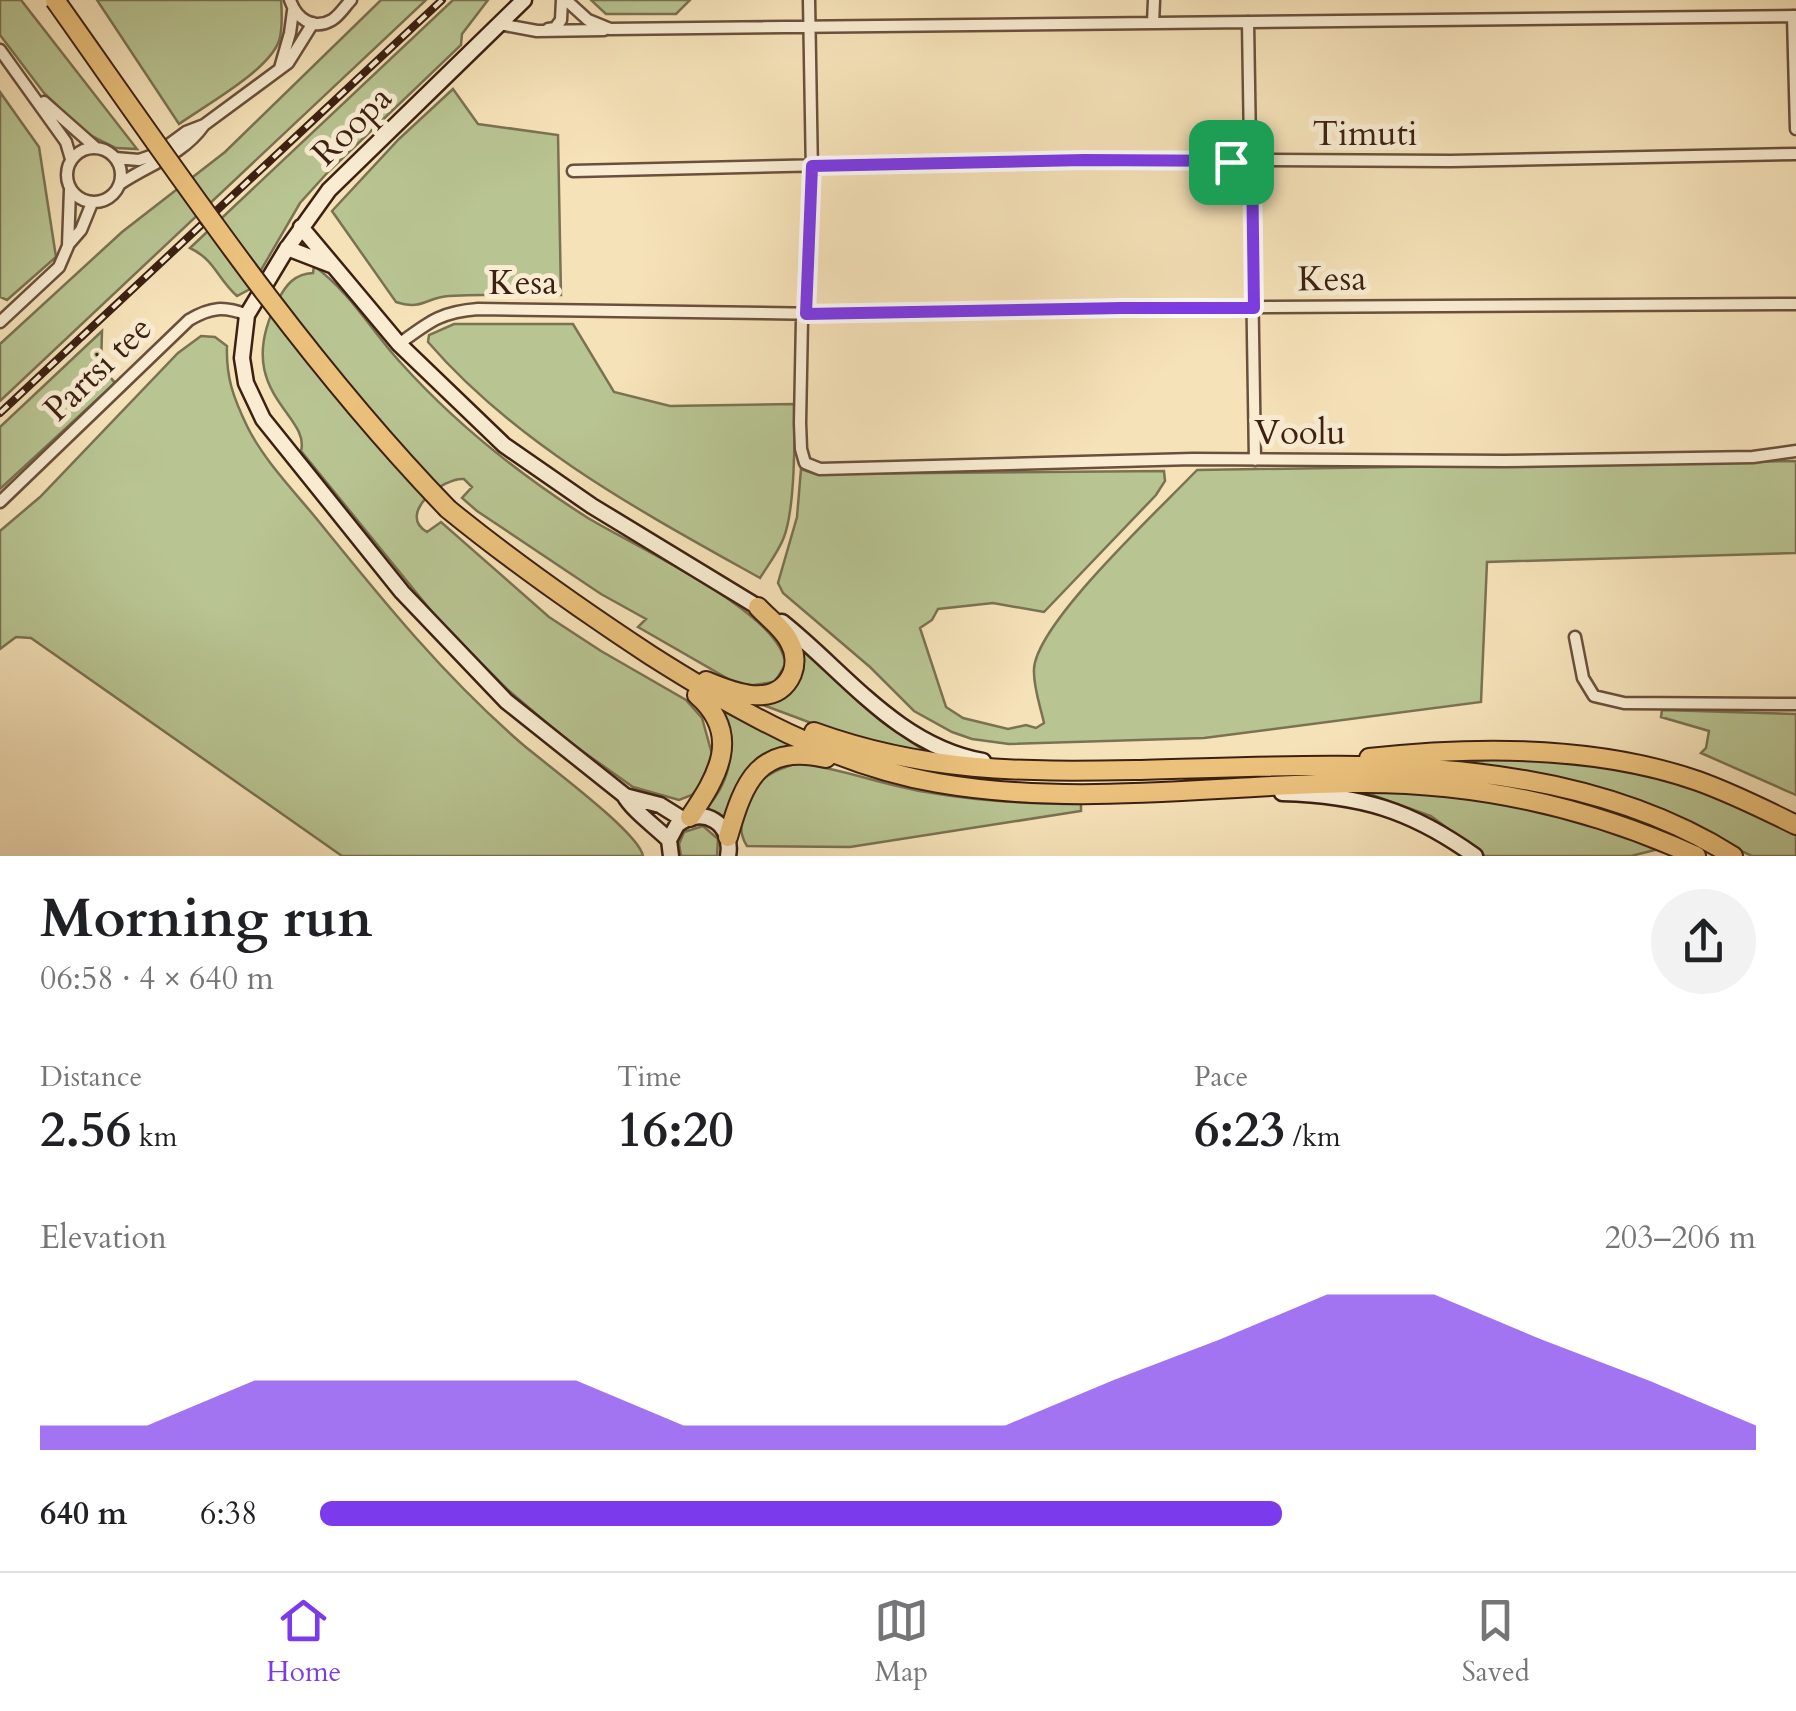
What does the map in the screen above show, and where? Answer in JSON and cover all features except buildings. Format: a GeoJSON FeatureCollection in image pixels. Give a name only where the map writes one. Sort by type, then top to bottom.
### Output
{"type":"FeatureCollection","features":[{"type":"Feature","properties":{"kind":"highway"},"geometry":{"type":"LineString","coordinates":[[55,0],[226,240],[346,399],[448,509],[544,584],[753,718],[885,771]]}},
{"type":"Feature","properties":{"kind":"highway"},"geometry":{"type":"LineString","coordinates":[[655,658],[720,687],[750,696],[772,694],[790,678],[795,658],[786,635],[758,607]]}},
{"type":"Feature","properties":{"kind":"highway"},"geometry":{"type":"LineString","coordinates":[[655,658],[759,711],[909,760],[973,769],[1042,771],[1287,767],[1483,774],[1597,797],[1657,819],[1733,856]]}},
{"type":"Feature","properties":{"kind":"highway"},"geometry":{"type":"LineString","coordinates":[[655,658],[711,707],[720,732],[722,751],[716,776],[687,818]]}},
{"type":"Feature","properties":{"kind":"highway"},"geometry":{"type":"LineString","coordinates":[[1287,767],[1417,752],[1582,756],[1696,781],[1796,825]]}},
{"type":"Feature","properties":{"kind":"highway"},"geometry":{"type":"LineString","coordinates":[[728,846],[739,799],[751,776],[766,762],[805,753],[936,783],[1033,794],[1354,783],[1482,792],[1590,813],[1696,856]]}},
{"type":"Feature","properties":{"kind":"street","name":"Roopa"},"geometry":{"type":"LineString","coordinates":[[248,315],[287,248],[329,190],[524,0]]}},
{"type":"Feature","properties":{"kind":"street"},"geometry":{"type":"LineString","coordinates":[[537,31],[555,28],[561,20],[564,0]]}},
{"type":"Feature","properties":{"kind":"street"},"geometry":{"type":"LineString","coordinates":[[564,0],[588,20],[610,28],[1795,16],[1796,129]]}},
{"type":"Feature","properties":{"kind":"street"},"geometry":{"type":"LineString","coordinates":[[806,314],[812,166],[809,0]]}},
{"type":"Feature","properties":{"kind":"street"},"geometry":{"type":"LineString","coordinates":[[1154,0],[1154,22]]}},
{"type":"Feature","properties":{"kind":"street"},"geometry":{"type":"LineString","coordinates":[[292,4],[312,24],[330,21],[346,3]]}},
{"type":"Feature","properties":{"kind":"street"},"geometry":{"type":"LineString","coordinates":[[280,68],[290,33],[292,4]]}},
{"type":"Feature","properties":{"kind":"street"},"geometry":{"type":"LineString","coordinates":[[1248,22],[1255,460]]}},
{"type":"Feature","properties":{"kind":"street"},"geometry":{"type":"LineString","coordinates":[[25,84],[95,147],[115,158],[139,160],[204,124],[288,64],[312,24]]}},
{"type":"Feature","properties":{"kind":"street"},"geometry":{"type":"LineString","coordinates":[[499,24],[537,31],[600,32],[610,28]]}},
{"type":"Feature","properties":{"kind":"street"},"geometry":{"type":"LineString","coordinates":[[0,50],[66,142],[71,160]]}},
{"type":"Feature","properties":{"kind":"street"},"geometry":{"type":"LineString","coordinates":[[70,189],[92,202],[110,198],[120,184],[140,170],[161,164],[196,136],[204,124]]}},
{"type":"Feature","properties":{"kind":"street"},"geometry":{"type":"LineString","coordinates":[[68,246],[70,189],[66,174],[71,160],[82,150],[95,147]]}},
{"type":"Feature","properties":{"kind":"street","name":"Timuti"},"geometry":{"type":"LineString","coordinates":[[573,171],[1084,160],[1451,162],[1796,154]]}},
{"type":"Feature","properties":{"kind":"street"},"geometry":{"type":"LineString","coordinates":[[115,158],[120,166],[120,184]]}},
{"type":"Feature","properties":{"kind":"street"},"geometry":{"type":"LineString","coordinates":[[0,322],[59,267],[92,202]]}},
{"type":"Feature","properties":{"kind":"street"},"geometry":{"type":"LineString","coordinates":[[301,228],[399,344],[504,445],[592,506],[758,607],[803,639],[897,723],[926,743],[960,756],[1042,771]]}},
{"type":"Feature","properties":{"kind":"street"},"geometry":{"type":"LineString","coordinates":[[287,248],[331,265]]}},
{"type":"Feature","properties":{"kind":"street","name":"Kesa"},"geometry":{"type":"LineString","coordinates":[[399,344],[432,319],[464,310],[806,314],[1796,304]]}},
{"type":"Feature","properties":{"kind":"street","name":"Partsi tee"},"geometry":{"type":"LineString","coordinates":[[0,502],[189,320],[206,310],[224,307],[248,315]]}},
{"type":"Feature","properties":{"kind":"street","name":"Voolu"},"geometry":{"type":"LineString","coordinates":[[806,314],[802,319],[801,450],[806,463],[820,469],[1255,460],[1753,457],[1796,452]]}},
{"type":"Feature","properties":{"kind":"street"},"geometry":{"type":"LineString","coordinates":[[248,315],[242,358],[246,383],[263,419],[450,646],[520,714],[624,795],[687,818],[709,817],[724,828],[728,846]]}},
{"type":"Feature","properties":{"kind":"street"},"geometry":{"type":"LineString","coordinates":[[1576,637],[1583,678],[1594,696],[1624,703],[1796,704]]}},
{"type":"Feature","properties":{"kind":"street"},"geometry":{"type":"LineString","coordinates":[[1191,791],[1314,794],[1366,801],[1440,831],[1475,856]]}},
{"type":"Feature","properties":{"kind":"street"},"geometry":{"type":"LineString","coordinates":[[624,795],[626,802],[645,815],[670,848]]}},
{"type":"Feature","properties":{"kind":"street"},"geometry":{"type":"LineString","coordinates":[[670,848],[677,825],[687,818]]}},
{"type":"Feature","properties":{"kind":"green space"},"geometry":{"type":"Polygon","coordinates":[[[0,0],[21,0],[137,149],[116,148],[84,132],[44,93],[0,35],[0,0]]]}},
{"type":"Feature","properties":{"kind":"green space"},"geometry":{"type":"Polygon","coordinates":[[[97,0],[281,0],[279,41],[250,75],[179,124],[97,0]]]}},
{"type":"Feature","properties":{"kind":"green space"},"geometry":{"type":"Polygon","coordinates":[[[381,0],[426,0],[0,401],[0,344],[122,232],[225,152],[381,0]]]}},
{"type":"Feature","properties":{"kind":"green space"},"geometry":{"type":"Polygon","coordinates":[[[453,0],[488,0],[462,34],[461,45],[300,203],[250,289],[237,296],[205,258],[190,248],[453,0]]]}},
{"type":"Feature","properties":{"kind":"green space"},"geometry":{"type":"Polygon","coordinates":[[[591,0],[690,0],[676,14],[606,14],[591,0]]]}},
{"type":"Feature","properties":{"kind":"green space"},"geometry":{"type":"Polygon","coordinates":[[[453,89],[478,124],[558,135],[561,295],[463,295],[412,305],[396,302],[332,211],[399,139],[453,89]]]}},
{"type":"Feature","properties":{"kind":"green space"},"geometry":{"type":"Polygon","coordinates":[[[0,92],[39,147],[56,257],[7,300],[0,297],[0,92]]]}},
{"type":"Feature","properties":{"kind":"green space"},"geometry":{"type":"Polygon","coordinates":[[[314,266],[349,299],[421,384],[489,446],[588,518],[734,603],[778,645],[785,665],[775,682],[747,686],[732,681],[638,627],[646,619],[601,594],[477,511],[462,498],[472,487],[464,479],[435,490],[420,507],[419,524],[427,532],[441,522],[549,617],[686,700],[702,718],[712,754],[701,784],[692,795],[679,800],[633,787],[568,741],[507,689],[441,623],[301,451],[301,438],[275,396],[263,357],[266,331],[281,295],[296,278],[313,273],[314,266]]]}},
{"type":"Feature","properties":{"kind":"green space"},"geometry":{"type":"Polygon","coordinates":[[[454,324],[573,324],[614,392],[670,406],[794,404],[794,472],[788,524],[760,578],[627,502],[541,445],[501,413],[428,342],[429,335],[454,324]]]}},
{"type":"Feature","properties":{"kind":"green space"},"geometry":{"type":"Polygon","coordinates":[[[102,331],[101,366],[115,383],[0,489],[0,427],[102,331]]]}},
{"type":"Feature","properties":{"kind":"green space"},"geometry":{"type":"Polygon","coordinates":[[[201,336],[215,337],[227,346],[234,396],[262,452],[391,610],[440,665],[521,743],[609,815],[638,845],[643,856],[342,856],[31,638],[16,637],[0,649],[0,531],[40,497],[178,353],[201,336]]]}},
{"type":"Feature","properties":{"kind":"green space"},"geometry":{"type":"Polygon","coordinates":[[[1796,461],[1796,553],[1487,562],[1481,702],[1204,738],[1009,744],[952,732],[914,711],[870,667],[783,593],[778,583],[797,517],[801,469],[815,474],[1164,471],[1165,481],[1156,495],[1044,612],[993,603],[938,609],[932,620],[920,628],[946,707],[963,718],[1008,729],[1026,725],[1036,728],[1044,723],[1034,669],[1040,649],[1055,624],[1103,566],[1197,470],[1796,461]]]}},
{"type":"Feature","properties":{"kind":"green space"},"geometry":{"type":"Polygon","coordinates":[[[801,647],[881,721],[929,754],[838,733],[763,705],[782,698],[803,657],[801,647]]]}},
{"type":"Feature","properties":{"kind":"green space"},"geometry":{"type":"Polygon","coordinates":[[[721,710],[794,745],[748,769],[724,817],[707,808],[722,785],[729,761],[729,737],[721,710]]]}},
{"type":"Feature","properties":{"kind":"green space"},"geometry":{"type":"Polygon","coordinates":[[[1662,710],[1796,714],[1796,795],[1701,753],[1709,731],[1661,717],[1662,710]]]}},
{"type":"Feature","properties":{"kind":"green space"},"geometry":{"type":"Polygon","coordinates":[[[1525,758],[1631,771],[1700,789],[1765,816],[1796,834],[1796,856],[1752,856],[1633,800],[1565,781],[1463,761],[1525,758]]]}},
{"type":"Feature","properties":{"kind":"green space"},"geometry":{"type":"Polygon","coordinates":[[[797,763],[926,792],[964,798],[1081,804],[1081,811],[850,847],[747,846],[741,821],[750,795],[769,775],[797,763]]]}},
{"type":"Feature","properties":{"kind":"green space"},"geometry":{"type":"Polygon","coordinates":[[[1364,792],[1514,803],[1564,814],[1659,849],[1631,856],[1485,856],[1431,816],[1364,792]]]}},
{"type":"Feature","properties":{"kind":"green space"},"geometry":{"type":"Polygon","coordinates":[[[703,826],[718,839],[717,856],[681,856],[679,844],[684,832],[703,826]]]}},
{"type":"Feature","properties":{"kind":"railway"},"geometry":{"type":"LineString","coordinates":[[0,413],[442,0]]}},
{"type":"Feature","properties":{"kind":"route"},"geometry":{"type":"LineString","coordinates":[[1084,160],[1231,162],[1252,161],[1254,308],[806,314],[812,166],[1084,160]]}}]}
